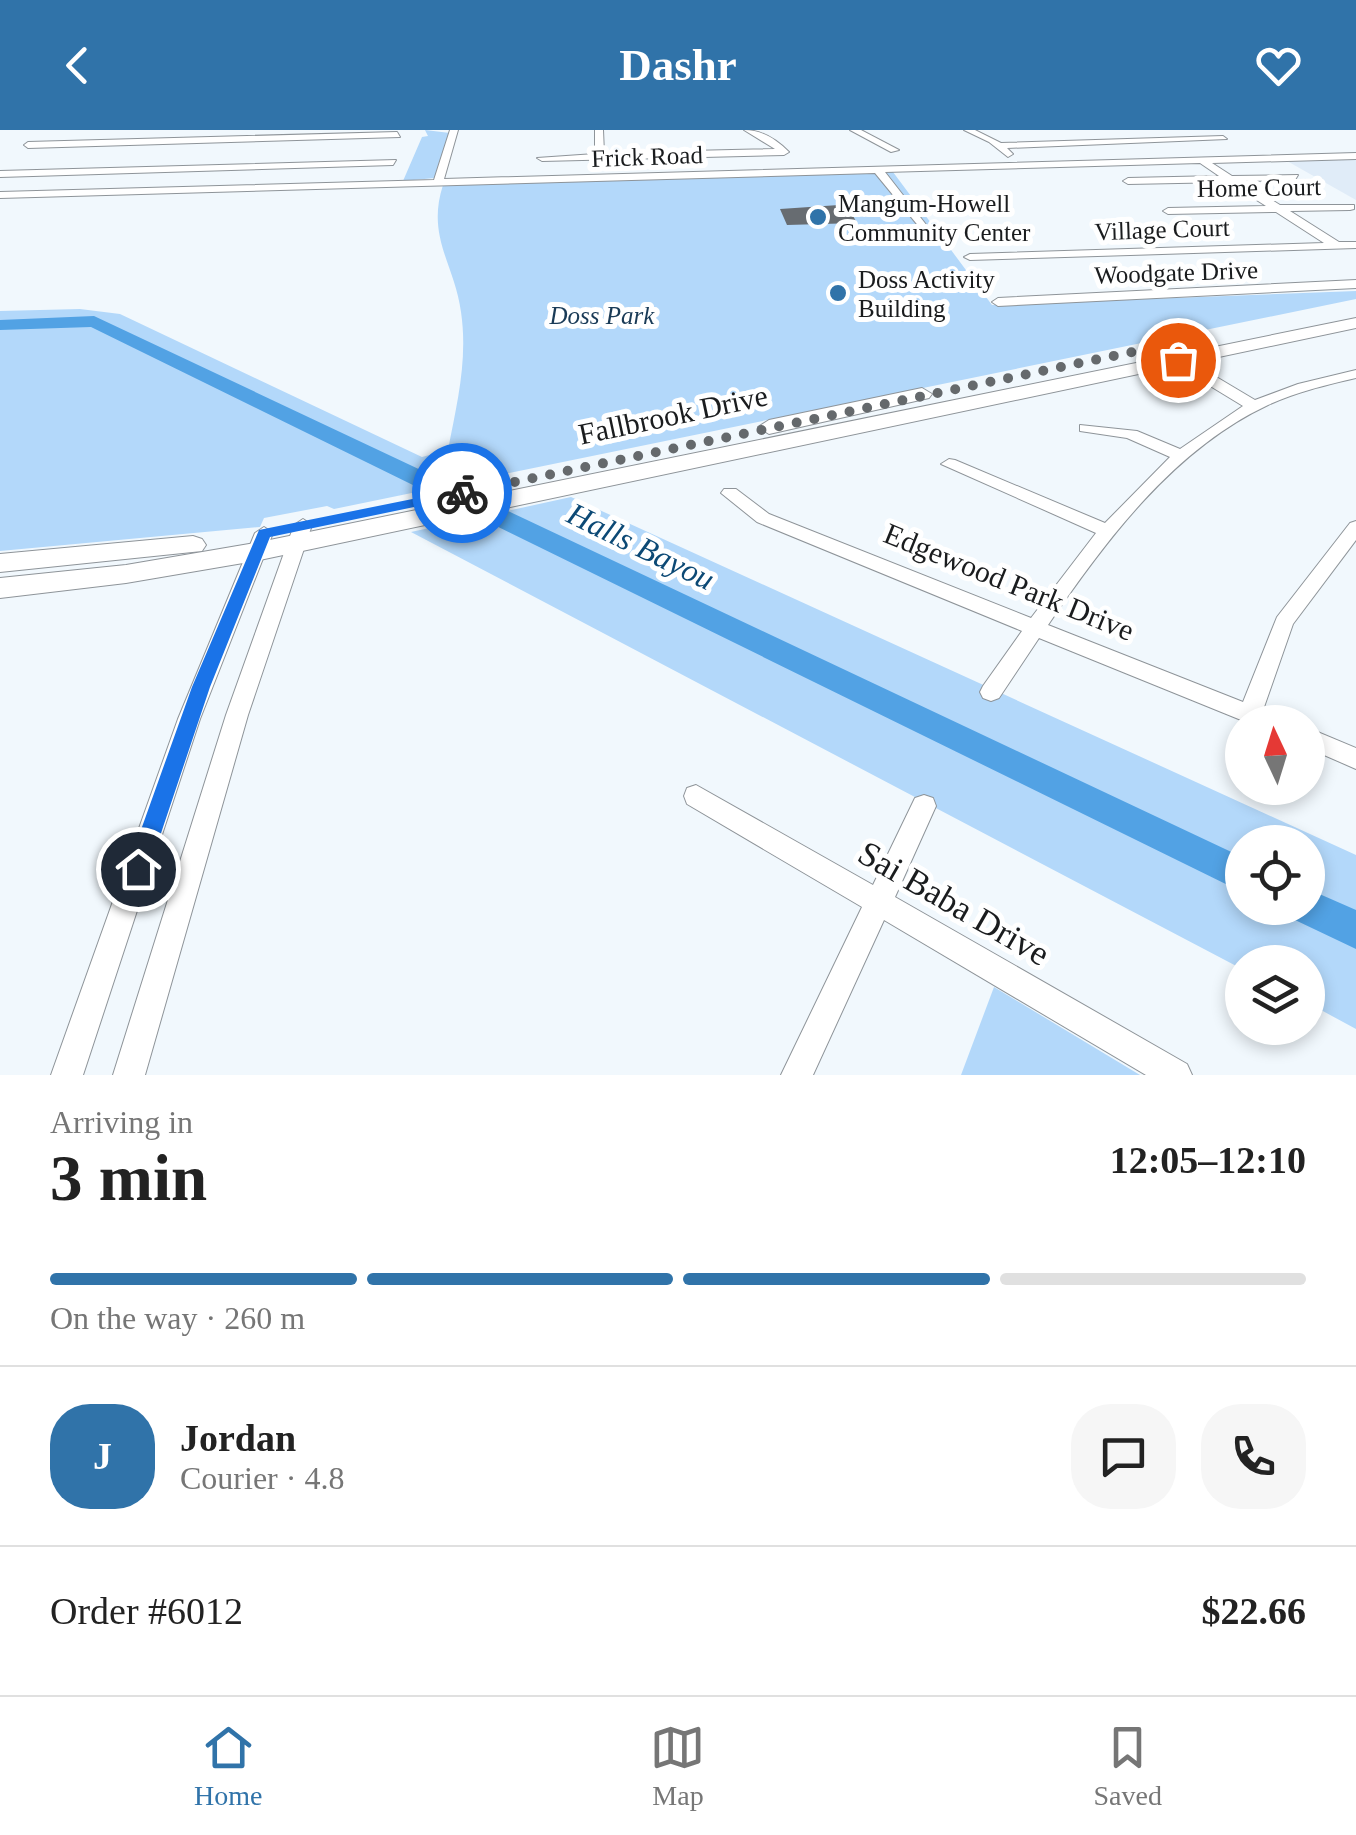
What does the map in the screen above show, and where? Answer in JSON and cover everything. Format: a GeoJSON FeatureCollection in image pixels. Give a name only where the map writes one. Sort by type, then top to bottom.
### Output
{"type":"FeatureCollection","features":[{"type":"Feature","properties":{"kind":"main road","name":"Fallbrook Drive"},"geometry":{"type":"LineString","coordinates":[[0,588],[139,572],[949,398],[1156,347],[1353,313]]}},
{"type":"Feature","properties":{"kind":"main road","name":"Fallbrook Drive"},"geometry":{"type":"LineString","coordinates":[[949,398],[1178,360],[1353,313]]}},
{"type":"Feature","properties":{"kind":"main road","name":"Fallbrook Drive"},"geometry":{"type":"LineString","coordinates":[[0,563],[260,543]]}},
{"type":"Feature","properties":{"kind":"street"},"geometry":{"type":"LineString","coordinates":[[156,190],[216,130]]}},
{"type":"Feature","properties":{"kind":"street"},"geometry":{"type":"LineString","coordinates":[[438,182],[454,130]]}},
{"type":"Feature","properties":{"kind":"street"},"geometry":{"type":"LineString","coordinates":[[598,130],[600,156]]}},
{"type":"Feature","properties":{"kind":"street"},"geometry":{"type":"LineString","coordinates":[[748,130],[784,150],[795,172]]}},
{"type":"Feature","properties":{"kind":"street"},"geometry":{"type":"LineString","coordinates":[[854,130],[894,150]]}},
{"type":"Feature","properties":{"kind":"street"},"geometry":{"type":"LineString","coordinates":[[968,130],[999,146],[1021,165]]}},
{"type":"Feature","properties":{"kind":"street"},"geometry":{"type":"LineString","coordinates":[[999,146],[1223,139],[1206,130]]}},
{"type":"Feature","properties":{"kind":"street"},"geometry":{"type":"LineString","coordinates":[[28,146],[397,136]]}},
{"type":"Feature","properties":{"kind":"street"},"geometry":{"type":"LineString","coordinates":[[542,158],[784,150]]}},
{"type":"Feature","properties":{"kind":"street","name":"Frick Road"},"geometry":{"type":"LineString","coordinates":[[0,194],[1356,156]]}},
{"type":"Feature","properties":{"kind":"street"},"geometry":{"type":"LineString","coordinates":[[1201,160],[1356,257]]}},
{"type":"Feature","properties":{"kind":"street"},"geometry":{"type":"LineString","coordinates":[[0,174],[393,162]]}},
{"type":"Feature","properties":{"kind":"street"},"geometry":{"type":"LineString","coordinates":[[877,169],[924,232]]}},
{"type":"Feature","properties":{"kind":"street"},"geometry":{"type":"LineString","coordinates":[[1128,181],[1294,176]]}},
{"type":"Feature","properties":{"kind":"street","name":"Home Court"},"geometry":{"type":"LineString","coordinates":[[1168,211],[1350,207]]}},
{"type":"Feature","properties":{"kind":"street","name":"Village Court"},"geometry":{"type":"LineString","coordinates":[[970,257],[1356,245]]}},
{"type":"Feature","properties":{"kind":"street","name":"Woodgate Drive"},"geometry":{"type":"LineString","coordinates":[[998,302],[1356,284]]}},
{"type":"Feature","properties":{"kind":"street"},"geometry":{"type":"LineString","coordinates":[[1156,347],[1254,406]]}},
{"type":"Feature","properties":{"kind":"street"},"geometry":{"type":"LineString","coordinates":[[991,692],[1108,532],[1181,456],[1254,406],[1356,374]]}},
{"type":"Feature","properties":{"kind":"street"},"geometry":{"type":"LineString","coordinates":[[1086,428],[1132,434],[1181,456]]}},
{"type":"Feature","properties":{"kind":"street"},"geometry":{"type":"LineString","coordinates":[[949,464],[1108,532]]}},
{"type":"Feature","properties":{"kind":"street","name":"Edgewood Park Drive"},"geometry":{"type":"LineString","coordinates":[[730,493],[763,518],[1228,705]]}},
{"type":"Feature","properties":{"kind":"street"},"geometry":{"type":"LineString","coordinates":[[1263,705],[1284,622],[1356,528]]}},
{"type":"Feature","properties":{"kind":"street"},"geometry":{"type":"LineString","coordinates":[[129,1075],[236,715],[300,535]]}},
{"type":"Feature","properties":{"kind":"street"},"geometry":{"type":"LineString","coordinates":[[68,1075],[189,719],[260,543]]}},
{"type":"Feature","properties":{"kind":"street"},"geometry":{"type":"LineString","coordinates":[[1325,745],[1356,758]]}},
{"type":"Feature","properties":{"kind":"street","name":"Sai Baba Drive"},"geometry":{"type":"LineString","coordinates":[[696,796],[1176,1075]]}},
{"type":"Feature","properties":{"kind":"street"},"geometry":{"type":"LineString","coordinates":[[796,1075],[924,806]]}},
{"type":"Feature","properties":{"kind":"shaded area"},"geometry":{"type":"Polygon","coordinates":[[[1356,159],[1356,200],[1287,161],[1356,159]]]}},
{"type":"Feature","properties":{"kind":"green space"},"geometry":{"type":"Polygon","coordinates":[[[425,130],[450,133],[435,178],[403,181],[422,137],[428,136],[425,130]]]}},
{"type":"Feature","properties":{"kind":"green space","name":"Doss Park"},"geometry":{"type":"Polygon","coordinates":[[[893,172],[992,305],[1356,291],[1356,299],[334,509],[327,506],[264,518],[260,527],[0,551],[0,311],[80,309],[120,314],[422,457],[448,450],[462,364],[461,312],[438,220],[443,185],[893,172]]]}},
{"type":"Feature","properties":{"kind":"green space"},"geometry":{"type":"Polygon","coordinates":[[[571,497],[1225,795],[1225,805],[1246,805],[1290,825],[1225,825],[1225,925],[1325,925],[1325,841],[1356,855],[1356,1029],[1325,1012],[1325,945],[1225,945],[1225,960],[411,532],[571,497]]]}},
{"type":"Feature","properties":{"kind":"green space"},"geometry":{"type":"Polygon","coordinates":[[[994,987],[1140,1075],[961,1075],[994,987]]]}},
{"type":"Feature","properties":{"kind":"building","name":"Mangum-Howell Community Center"},"geometry":{"type":"Polygon","coordinates":[[[848,207],[857,223],[787,225],[780,209],[848,207]]]}},
{"type":"Feature","properties":{"kind":"waterway","name":"Halls Bayou"},"geometry":{"type":"LineString","coordinates":[[0,325],[94,321],[1225,867]]}},
{"type":"Feature","properties":{"kind":"waterway","name":"Halls Bayou"},"geometry":{"type":"LineString","coordinates":[[1325,915],[1356,930]]}},
{"type":"Feature","properties":{"kind":"way so far"},"geometry":{"type":"LineString","coordinates":[[462,493],[1156,347],[1178,360]]}},
{"type":"Feature","properties":{"kind":"place","name":"Mangum-Howell Community Center"},"geometry":{"type":"Point","coordinates":[818,217]}},
{"type":"Feature","properties":{"kind":"place","name":"Doss Activity Building"},"geometry":{"type":"Point","coordinates":[838,293]}},
{"type":"Feature","properties":{"kind":"route"},"geometry":{"type":"LineString","coordinates":[[138,869],[201,687],[264,534],[462,493]]}}]}
